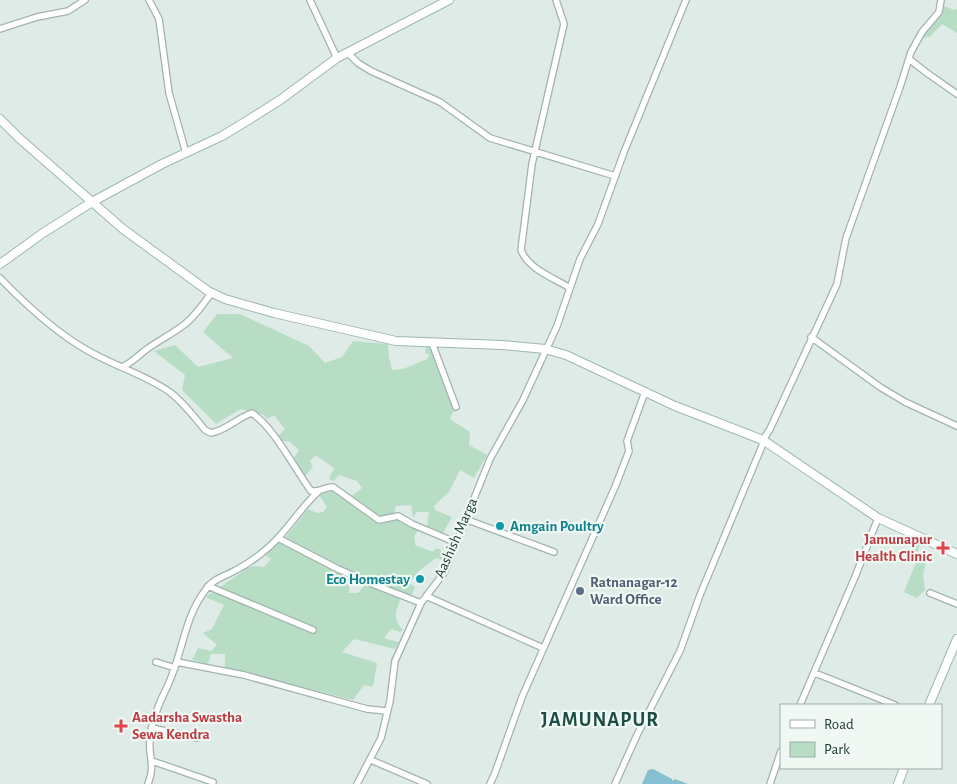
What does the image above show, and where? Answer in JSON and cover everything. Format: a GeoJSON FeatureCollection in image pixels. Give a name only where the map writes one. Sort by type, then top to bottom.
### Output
{"type":"FeatureCollection","features":[{"type":"Feature","properties":{"kind":"street"},"geometry":{"type":"LineString","coordinates":[[0,29],[37,17],[68,11],[85,0]]}},
{"type":"Feature","properties":{"kind":"street"},"geometry":{"type":"LineString","coordinates":[[150,0],[159,19],[169,93],[186,153]]}},
{"type":"Feature","properties":{"kind":"street"},"geometry":{"type":"LineString","coordinates":[[310,0],[338,58]]}},
{"type":"Feature","properties":{"kind":"street"},"geometry":{"type":"LineString","coordinates":[[0,264],[43,233],[92,202],[162,164],[222,136],[280,100],[347,52],[449,0]]}},
{"type":"Feature","properties":{"kind":"street"},"geometry":{"type":"LineString","coordinates":[[556,0],[564,24],[535,152],[522,250],[523,256],[530,264],[570,288]]}},
{"type":"Feature","properties":{"kind":"street","name":"Aashish Marga"},"geometry":{"type":"LineString","coordinates":[[357,784],[381,738],[390,701],[395,661],[421,603],[444,573],[490,459],[523,400],[557,326],[580,259],[598,224],[686,0]]}},
{"type":"Feature","properties":{"kind":"street"},"geometry":{"type":"LineString","coordinates":[[615,784],[645,719],[680,651],[700,595],[763,440],[770,429],[837,284],[846,238],[910,52],[922,32],[939,12],[941,0]]}},
{"type":"Feature","properties":{"kind":"street"},"geometry":{"type":"LineString","coordinates":[[347,52],[358,63],[371,71],[440,102],[490,138],[616,176]]}},
{"type":"Feature","properties":{"kind":"street"},"geometry":{"type":"LineString","coordinates":[[909,59],[957,94]]}},
{"type":"Feature","properties":{"kind":"street"},"geometry":{"type":"LineString","coordinates":[[0,119],[123,229],[209,292],[225,299],[274,313],[396,340],[545,349],[566,355],[645,392],[763,440],[878,518],[957,554]]}},
{"type":"Feature","properties":{"kind":"street"},"geometry":{"type":"LineString","coordinates":[[0,278],[18,297],[84,349],[134,372],[172,394],[205,430],[211,434],[219,432],[245,415],[252,413],[258,417],[280,443],[311,491],[318,492]]}},
{"type":"Feature","properties":{"kind":"street"},"geometry":{"type":"LineString","coordinates":[[122,367],[180,327],[206,300],[210,295],[209,292]]}},
{"type":"Feature","properties":{"kind":"street"},"geometry":{"type":"LineString","coordinates":[[811,337],[897,397],[924,412],[957,426]]}},
{"type":"Feature","properties":{"kind":"street"},"geometry":{"type":"LineString","coordinates":[[432,343],[456,407]]}},
{"type":"Feature","properties":{"kind":"street"},"geometry":{"type":"LineString","coordinates":[[490,784],[496,773],[522,697],[615,487],[629,451],[626,441],[645,392]]}},
{"type":"Feature","properties":{"kind":"street"},"geometry":{"type":"LineString","coordinates":[[148,784],[153,771],[149,741],[152,728],[158,705],[176,665],[193,607],[208,586],[220,577],[252,561],[278,538],[318,492],[327,487],[333,487],[379,520],[398,516],[456,543]]}},
{"type":"Feature","properties":{"kind":"street"},"geometry":{"type":"LineString","coordinates":[[800,704],[878,518]]}},
{"type":"Feature","properties":{"kind":"street"},"geometry":{"type":"LineString","coordinates":[[465,519],[554,552]]}},
{"type":"Feature","properties":{"kind":"street"},"geometry":{"type":"LineString","coordinates":[[278,538],[375,586],[421,603]]}},
{"type":"Feature","properties":{"kind":"street"},"geometry":{"type":"LineString","coordinates":[[208,586],[313,630]]}},
{"type":"Feature","properties":{"kind":"street"},"geometry":{"type":"LineString","coordinates":[[930,593],[957,604]]}},
{"type":"Feature","properties":{"kind":"street"},"geometry":{"type":"LineString","coordinates":[[426,596],[543,648]]}},
{"type":"Feature","properties":{"kind":"street"},"geometry":{"type":"LineString","coordinates":[[930,704],[957,639]]}},
{"type":"Feature","properties":{"kind":"street"},"geometry":{"type":"LineString","coordinates":[[156,662],[244,676],[368,709],[387,712]]}},
{"type":"Feature","properties":{"kind":"street"},"geometry":{"type":"LineString","coordinates":[[815,673],[892,704]]}},
{"type":"Feature","properties":{"kind":"street"},"geometry":{"type":"LineString","coordinates":[[152,728],[197,738],[198,736]]}},
{"type":"Feature","properties":{"kind":"street"},"geometry":{"type":"LineString","coordinates":[[770,784],[780,754]]}},
{"type":"Feature","properties":{"kind":"street"},"geometry":{"type":"LineString","coordinates":[[371,760],[428,784]]}},
{"type":"Feature","properties":{"kind":"street"},"geometry":{"type":"LineString","coordinates":[[152,761],[213,782]]}},
{"type":"Feature","properties":{"kind":"street"},"geometry":{"type":"LineString","coordinates":[[898,784],[904,769]]}},
{"type":"Feature","properties":{"kind":"green space"},"geometry":{"type":"Polygon","coordinates":[[[944,6],[954,10],[957,9],[957,33],[942,24],[930,37],[922,38],[932,26],[944,6]]]}},
{"type":"Feature","properties":{"kind":"green space"},"geometry":{"type":"Polygon","coordinates":[[[217,314],[240,314],[309,346],[325,363],[342,357],[353,341],[388,344],[392,370],[403,369],[427,359],[430,355],[425,353],[426,347],[434,347],[454,410],[450,419],[470,432],[469,445],[487,455],[474,478],[460,470],[449,492],[434,506],[435,510],[452,517],[443,533],[427,526],[429,512],[417,512],[413,517],[411,505],[396,506],[394,514],[385,517],[377,514],[352,496],[362,488],[357,481],[339,475],[334,481],[329,479],[334,468],[315,455],[310,461],[313,467],[304,477],[294,458],[299,450],[289,441],[280,441],[278,436],[285,429],[274,415],[267,419],[264,415],[241,409],[216,424],[182,390],[185,375],[154,351],[175,345],[198,367],[233,358],[203,332],[217,314]]]}},
{"type":"Feature","properties":{"kind":"green space"},"geometry":{"type":"Polygon","coordinates":[[[330,489],[374,521],[382,524],[396,518],[418,530],[414,537],[415,545],[433,552],[435,549],[449,551],[444,561],[436,558],[418,572],[409,583],[415,587],[411,596],[386,588],[284,539],[308,509],[317,513],[323,512],[327,507],[319,495],[330,489]]]}},
{"type":"Feature","properties":{"kind":"green space"},"geometry":{"type":"Polygon","coordinates":[[[914,540],[923,543],[919,547],[917,554],[927,558],[923,575],[925,590],[917,598],[904,592],[917,560],[909,557],[914,540]]]}},
{"type":"Feature","properties":{"kind":"green space"},"geometry":{"type":"Polygon","coordinates":[[[278,541],[350,578],[349,593],[358,593],[365,585],[400,599],[396,618],[403,630],[400,632],[391,629],[384,638],[399,642],[395,649],[354,639],[342,652],[377,663],[373,687],[364,685],[353,700],[274,680],[224,670],[225,654],[211,654],[208,664],[192,660],[198,648],[211,651],[217,645],[203,633],[212,629],[224,605],[205,597],[248,568],[254,566],[264,567],[271,559],[266,556],[278,541]]]}},
{"type":"Feature","properties":{"kind":"water"},"geometry":{"type":"Polygon","coordinates":[[[653,769],[672,779],[672,781],[675,779],[688,784],[642,784],[648,770],[653,769]]]}},
{"type":"Feature","properties":{"kind":"place","name":"Amgain Poultry"},"geometry":{"type":"Point","coordinates":[500,526]}},
{"type":"Feature","properties":{"kind":"place","name":"Jamunapur Health Clinic"},"geometry":{"type":"Point","coordinates":[943,548]}},
{"type":"Feature","properties":{"kind":"place","name":"Eco Homestay"},"geometry":{"type":"Point","coordinates":[420,579]}},
{"type":"Feature","properties":{"kind":"place","name":"Ratnanagar-12 Ward Office"},"geometry":{"type":"Point","coordinates":[580,591]}},
{"type":"Feature","properties":{"kind":"place","name":"Aadarsha Swastha Sewa Kendra"},"geometry":{"type":"Point","coordinates":[121,726]}},
{"type":"Feature","properties":{"kind":"district","name":"JAMUNAPUR"},"geometry":{"type":"Point","coordinates":[600,720]}}]}
